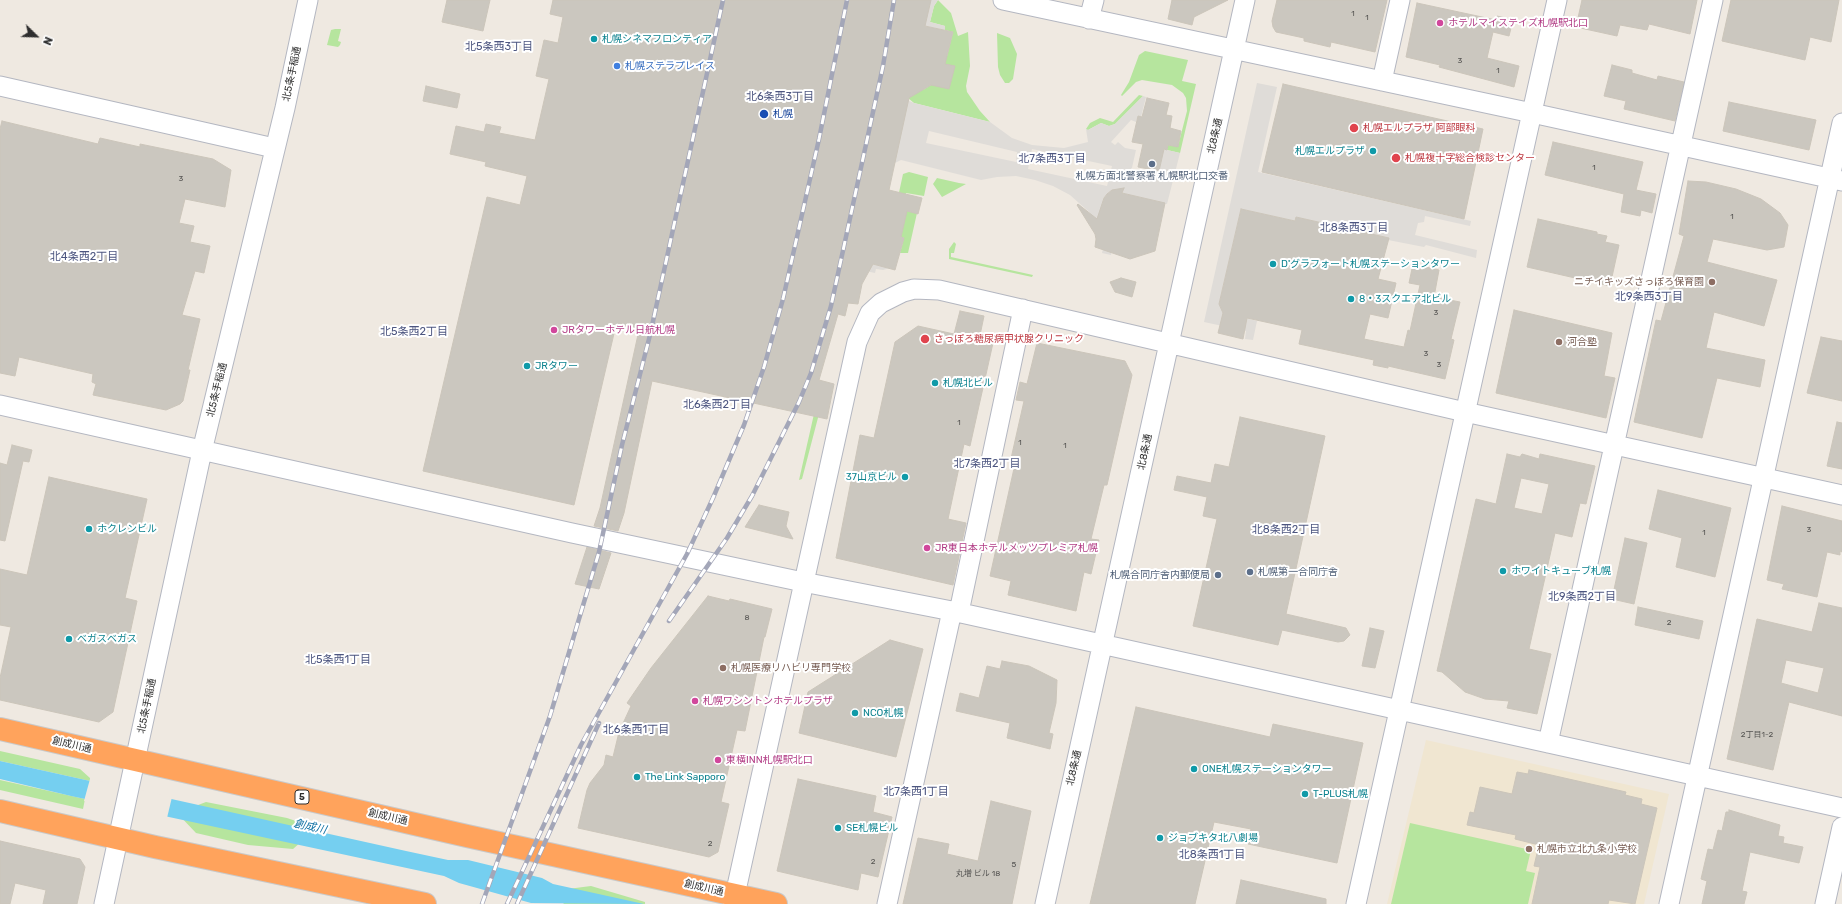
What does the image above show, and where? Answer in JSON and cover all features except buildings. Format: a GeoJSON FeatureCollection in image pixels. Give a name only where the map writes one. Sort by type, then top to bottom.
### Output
{"type":"FeatureCollection","features":[{"type":"Feature","properties":{"kind":"highway","name":"創成川通"},"geometry":{"type":"LineString","coordinates":[[0,728],[734,900],[776,904]]}},
{"type":"Feature","properties":{"kind":"highway"},"geometry":{"type":"LineString","coordinates":[[0,811],[425,904]]}},
{"type":"Feature","properties":{"kind":"street","name":"北5条手稲通"},"geometry":{"type":"LineString","coordinates":[[118,838],[202,451],[274,148],[285,108],[308,0]]}},
{"type":"Feature","properties":{"kind":"street"},"geometry":{"type":"LineString","coordinates":[[1003,0],[1532,113],[1836,180]]}},
{"type":"Feature","properties":{"kind":"street"},"geometry":{"type":"LineString","coordinates":[[1089,18],[1094,0]]}},
{"type":"Feature","properties":{"kind":"street","name":"北8条通"},"geometry":{"type":"LineString","coordinates":[[1045,904],[1245,0]]}},
{"type":"Feature","properties":{"kind":"street"},"geometry":{"type":"LineString","coordinates":[[1382,81],[1400,0]]}},
{"type":"Feature","properties":{"kind":"street"},"geometry":{"type":"LineString","coordinates":[[1356,904],[1557,0]]}},
{"type":"Feature","properties":{"kind":"street"},"geometry":{"type":"LineString","coordinates":[[1548,743],[1713,0]]}},
{"type":"Feature","properties":{"kind":"street"},"geometry":{"type":"LineString","coordinates":[[0,86],[274,148]]}},
{"type":"Feature","properties":{"kind":"street"},"geometry":{"type":"LineString","coordinates":[[1669,904],[1763,478],[1836,180],[1842,123]]}},
{"type":"Feature","properties":{"kind":"street"},"geometry":{"type":"LineString","coordinates":[[734,900],[857,342],[870,313],[891,296],[903,292],[926,289],[1023,309],[1465,412],[1842,495]]}},
{"type":"Feature","properties":{"kind":"street"},"geometry":{"type":"LineString","coordinates":[[887,904],[956,612],[1023,309]]}},
{"type":"Feature","properties":{"kind":"street"},"geometry":{"type":"LineString","coordinates":[[0,406],[543,527],[803,582],[956,612],[1842,808]]}},
{"type":"Feature","properties":{"kind":"street"},"geometry":{"type":"LineString","coordinates":[[1825,904],[1842,827]]}},
{"type":"Feature","properties":{"kind":"street"},"geometry":{"type":"LineString","coordinates":[[104,904],[118,838]]}},
{"type":"Feature","properties":{"kind":"shaded area"},"geometry":{"type":"Polygon","coordinates":[[[906,0],[938,0],[934,6],[930,22],[945,26],[945,30],[925,26],[919,45],[908,97],[909,101],[990,122],[1012,138],[1032,145],[1064,148],[1088,142],[1086,129],[1088,130],[1101,123],[1109,126],[1115,124],[1143,96],[1146,97],[1141,117],[1138,116],[1136,122],[1131,120],[1111,142],[1115,145],[1118,142],[1125,148],[1136,150],[1131,172],[1143,175],[1143,172],[1152,174],[1154,170],[1159,171],[1163,149],[1180,153],[1167,204],[1122,193],[1123,191],[1112,190],[1104,198],[1101,210],[1113,244],[1111,255],[1102,253],[1104,244],[1095,219],[1070,195],[1053,186],[1016,176],[981,180],[901,160],[893,164],[873,264],[890,268],[883,270],[876,269],[875,273],[866,271],[906,0]],[[929,131],[926,143],[1016,162],[1017,152],[929,131]],[[1032,149],[1028,169],[1107,186],[1112,166],[1032,149]]]}},
{"type":"Feature","properties":{"kind":"shaded area"},"geometry":{"type":"Polygon","coordinates":[[[1257,83],[1277,87],[1258,172],[1471,221],[1470,226],[1425,216],[1424,222],[1418,223],[1415,235],[1477,250],[1476,258],[1426,245],[1424,247],[1388,240],[1388,238],[1296,217],[1295,221],[1241,209],[1219,304],[1223,312],[1257,321],[1253,340],[1245,339],[1246,331],[1204,322],[1257,83]]]}},
{"type":"Feature","properties":{"kind":"shaded area","name":"札幌市立北九条小学校"},"geometry":{"type":"Polygon","coordinates":[[[1426,740],[1669,794],[1644,904],[1387,904],[1426,740]]]}},
{"type":"Feature","properties":{"kind":"green space"},"geometry":{"type":"Polygon","coordinates":[[[938,0],[951,13],[958,36],[968,32],[970,66],[966,86],[967,92],[980,111],[990,122],[914,103],[908,98],[915,76],[923,90],[937,81],[943,56],[947,56],[953,32],[945,30],[945,26],[930,22],[934,6],[938,0]]]}},
{"type":"Feature","properties":{"kind":"green space"},"geometry":{"type":"Polygon","coordinates":[[[341,29],[338,41],[341,42],[338,47],[327,45],[331,30],[341,29]]]}},
{"type":"Feature","properties":{"kind":"green space"},"geometry":{"type":"Polygon","coordinates":[[[997,33],[1010,38],[1017,54],[1013,79],[1009,83],[1005,83],[1000,75],[998,67],[997,33]]]}},
{"type":"Feature","properties":{"kind":"green space"},"geometry":{"type":"Polygon","coordinates":[[[1145,51],[1188,60],[1182,81],[1196,84],[1180,153],[1167,150],[1168,145],[1178,146],[1187,111],[1186,98],[1183,93],[1172,85],[1142,80],[1136,82],[1122,96],[1121,95],[1129,82],[1139,55],[1145,51]]]}},
{"type":"Feature","properties":{"kind":"green space"},"geometry":{"type":"Polygon","coordinates":[[[1139,95],[1143,96],[1115,124],[1109,126],[1101,123],[1088,130],[1086,129],[1090,123],[1100,118],[1113,122],[1139,95]]]}},
{"type":"Feature","properties":{"kind":"green space"},"geometry":{"type":"Polygon","coordinates":[[[909,172],[928,177],[924,196],[906,193],[903,210],[917,213],[908,253],[900,253],[904,238],[901,237],[895,211],[903,174],[909,172]]]}},
{"type":"Feature","properties":{"kind":"green space"},"geometry":{"type":"Polygon","coordinates":[[[937,178],[966,184],[942,197],[933,184],[937,178]]]}},
{"type":"Feature","properties":{"kind":"green space"},"geometry":{"type":"Polygon","coordinates":[[[954,242],[956,244],[954,253],[951,253],[951,257],[1033,275],[1032,277],[949,259],[949,249],[954,242]]]}},
{"type":"Feature","properties":{"kind":"green space"},"geometry":{"type":"Polygon","coordinates":[[[820,410],[802,479],[799,480],[814,414],[820,410]]]}},
{"type":"Feature","properties":{"kind":"green space"},"geometry":{"type":"Polygon","coordinates":[[[0,751],[80,769],[90,778],[90,781],[0,761],[0,751]]]}},
{"type":"Feature","properties":{"kind":"green space"},"geometry":{"type":"Polygon","coordinates":[[[0,780],[85,799],[83,809],[0,790],[0,780]]]}},
{"type":"Feature","properties":{"kind":"green space"},"geometry":{"type":"Polygon","coordinates":[[[206,802],[287,818],[305,824],[310,834],[293,849],[248,845],[196,833],[177,813],[206,802]]]}},
{"type":"Feature","properties":{"kind":"green space"},"geometry":{"type":"Polygon","coordinates":[[[1410,823],[1531,850],[1526,871],[1535,873],[1528,904],[1391,904],[1410,823]]]}},
{"type":"Feature","properties":{"kind":"green space"},"geometry":{"type":"Polygon","coordinates":[[[591,886],[645,902],[645,904],[564,904],[552,891],[591,886]]]}},
{"type":"Feature","properties":{"kind":"water"},"geometry":{"type":"Polygon","coordinates":[[[0,761],[448,860],[468,860],[542,878],[553,884],[644,904],[531,903],[459,883],[444,876],[71,796],[0,779],[0,761]]]}},
{"type":"Feature","properties":{"kind":"pier"},"geometry":{"type":"Polygon","coordinates":[[[90,779],[172,797],[167,818],[84,801],[90,779]]]}},
{"type":"Feature","properties":{"kind":"railway"},"geometry":{"type":"LineString","coordinates":[[482,904],[550,716],[599,552],[622,445],[650,335],[723,0]]}},
{"type":"Feature","properties":{"kind":"railway"},"geometry":{"type":"LineString","coordinates":[[507,904],[581,745],[687,554],[744,425],[764,367],[783,299],[819,139],[847,0]]}},
{"type":"Feature","properties":{"kind":"railway"},"geometry":{"type":"LineString","coordinates":[[669,621],[727,538],[752,496],[799,402],[811,373],[831,306],[883,66],[894,0]]}},
{"type":"Feature","properties":{"kind":"railway"},"geometry":{"type":"LineString","coordinates":[[517,904],[599,723]]}},
{"type":"Feature","properties":{"kind":"place","name":"ホテルマイステイズ札幌駅北口"},"geometry":{"type":"Point","coordinates":[1440,23]}},
{"type":"Feature","properties":{"kind":"place","name":"札幌シネマフロンティア"},"geometry":{"type":"Point","coordinates":[594,39]}},
{"type":"Feature","properties":{"kind":"place","name":"札幌ステラプレイス"},"geometry":{"type":"Point","coordinates":[617,66]}},
{"type":"Feature","properties":{"kind":"place","name":"札幌"},"geometry":{"type":"Point","coordinates":[764,114]}},
{"type":"Feature","properties":{"kind":"place","name":"札幌エルプラザ 阿部眼科"},"geometry":{"type":"Point","coordinates":[1354,128]}},
{"type":"Feature","properties":{"kind":"place","name":"札幌エルプラザ"},"geometry":{"type":"Point","coordinates":[1373,151]}},
{"type":"Feature","properties":{"kind":"place","name":"札幌複十字総合検診センター"},"geometry":{"type":"Point","coordinates":[1396,158]}},
{"type":"Feature","properties":{"kind":"place","name":"札幌方面北警察署 札幌駅北口交番"},"geometry":{"type":"Point","coordinates":[1152,164]}},
{"type":"Feature","properties":{"kind":"place","name":"D'グラフォート札幌ステーションタワー"},"geometry":{"type":"Point","coordinates":[1273,264]}},
{"type":"Feature","properties":{"kind":"place","name":"ニチイキッズさっぽろ保育園"},"geometry":{"type":"Point","coordinates":[1712,282]}},
{"type":"Feature","properties":{"kind":"place","name":"8・3スクエア北ビル"},"geometry":{"type":"Point","coordinates":[1351,299]}},
{"type":"Feature","properties":{"kind":"place","name":"JRタワーホテル日航札幌"},"geometry":{"type":"Point","coordinates":[554,330]}},
{"type":"Feature","properties":{"kind":"place","name":"さっぽろ糖尿病甲状腺クリニック"},"geometry":{"type":"Point","coordinates":[925,339]}},
{"type":"Feature","properties":{"kind":"place","name":"河合塾"},"geometry":{"type":"Point","coordinates":[1559,342]}},
{"type":"Feature","properties":{"kind":"place","name":"JRタワー"},"geometry":{"type":"Point","coordinates":[527,366]}},
{"type":"Feature","properties":{"kind":"place","name":"札幌北ビル"},"geometry":{"type":"Point","coordinates":[935,383]}},
{"type":"Feature","properties":{"kind":"place","name":"37山京ビル"},"geometry":{"type":"Point","coordinates":[905,477]}},
{"type":"Feature","properties":{"kind":"place","name":"ホクレンビル"},"geometry":{"type":"Point","coordinates":[89,529]}},
{"type":"Feature","properties":{"kind":"place","name":"JR東日本ホテルメッツプレミア札幌"},"geometry":{"type":"Point","coordinates":[927,548]}},
{"type":"Feature","properties":{"kind":"place","name":"ホワイトキューブ札幌"},"geometry":{"type":"Point","coordinates":[1503,571]}},
{"type":"Feature","properties":{"kind":"place","name":"札幌第一合同庁舎"},"geometry":{"type":"Point","coordinates":[1250,572]}},
{"type":"Feature","properties":{"kind":"place","name":"札幌合同庁舎内郵便局"},"geometry":{"type":"Point","coordinates":[1218,575]}},
{"type":"Feature","properties":{"kind":"place","name":"ベガスベガス"},"geometry":{"type":"Point","coordinates":[69,639]}},
{"type":"Feature","properties":{"kind":"place","name":"札幌医療リハビリ専門学校"},"geometry":{"type":"Point","coordinates":[723,668]}},
{"type":"Feature","properties":{"kind":"place","name":"札幌ワシントンホテルプラザ"},"geometry":{"type":"Point","coordinates":[695,701]}},
{"type":"Feature","properties":{"kind":"place","name":"NCO札幌"},"geometry":{"type":"Point","coordinates":[855,713]}},
{"type":"Feature","properties":{"kind":"place","name":"東横INN札幌駅北口"},"geometry":{"type":"Point","coordinates":[718,760]}},
{"type":"Feature","properties":{"kind":"place","name":"ONE札幌ステーションタワー"},"geometry":{"type":"Point","coordinates":[1194,769]}},
{"type":"Feature","properties":{"kind":"place","name":"The Link Sapporo"},"geometry":{"type":"Point","coordinates":[637,777]}},
{"type":"Feature","properties":{"kind":"place","name":"T-PLUS札幌"},"geometry":{"type":"Point","coordinates":[1305,794]}},
{"type":"Feature","properties":{"kind":"place","name":"SE札幌ビル"},"geometry":{"type":"Point","coordinates":[838,828]}},
{"type":"Feature","properties":{"kind":"place","name":"ジョブキタ北八劇場"},"geometry":{"type":"Point","coordinates":[1160,838]}},
{"type":"Feature","properties":{"kind":"place","name":"札幌市立北九条小学校"},"geometry":{"type":"Point","coordinates":[1529,849]}},
{"type":"Feature","properties":{"kind":"district","name":"北5条西3丁目"},"geometry":{"type":"Point","coordinates":[499,47]}},
{"type":"Feature","properties":{"kind":"district","name":"北6条西3丁目"},"geometry":{"type":"Point","coordinates":[780,97]}},
{"type":"Feature","properties":{"kind":"district","name":"北7条西3丁目"},"geometry":{"type":"Point","coordinates":[1052,159]}},
{"type":"Feature","properties":{"kind":"district","name":"北8条西3丁目"},"geometry":{"type":"Point","coordinates":[1354,228]}},
{"type":"Feature","properties":{"kind":"district","name":"北4条西2丁目"},"geometry":{"type":"Point","coordinates":[84,257]}},
{"type":"Feature","properties":{"kind":"district","name":"北9条西3丁目"},"geometry":{"type":"Point","coordinates":[1649,297]}},
{"type":"Feature","properties":{"kind":"district","name":"北5条西2丁目"},"geometry":{"type":"Point","coordinates":[414,332]}},
{"type":"Feature","properties":{"kind":"district","name":"北6条西2丁目"},"geometry":{"type":"Point","coordinates":[717,405]}},
{"type":"Feature","properties":{"kind":"district","name":"北7条西2丁目"},"geometry":{"type":"Point","coordinates":[987,464]}},
{"type":"Feature","properties":{"kind":"district","name":"北8条西2丁目"},"geometry":{"type":"Point","coordinates":[1286,530]}},
{"type":"Feature","properties":{"kind":"district","name":"北9条西2丁目"},"geometry":{"type":"Point","coordinates":[1582,597]}},
{"type":"Feature","properties":{"kind":"district","name":"北5条西1丁目"},"geometry":{"type":"Point","coordinates":[338,660]}},
{"type":"Feature","properties":{"kind":"district","name":"北6条西1丁目"},"geometry":{"type":"Point","coordinates":[636,730]}},
{"type":"Feature","properties":{"kind":"district","name":"北7条西1丁目"},"geometry":{"type":"Point","coordinates":[916,792]}},
{"type":"Feature","properties":{"kind":"district","name":"北8条西1丁目"},"geometry":{"type":"Point","coordinates":[1212,855]}},
{"type":"Feature","properties":{"kind":"water label","name":"創成川"},"geometry":{"type":"Point","coordinates":[310,827]}}]}
